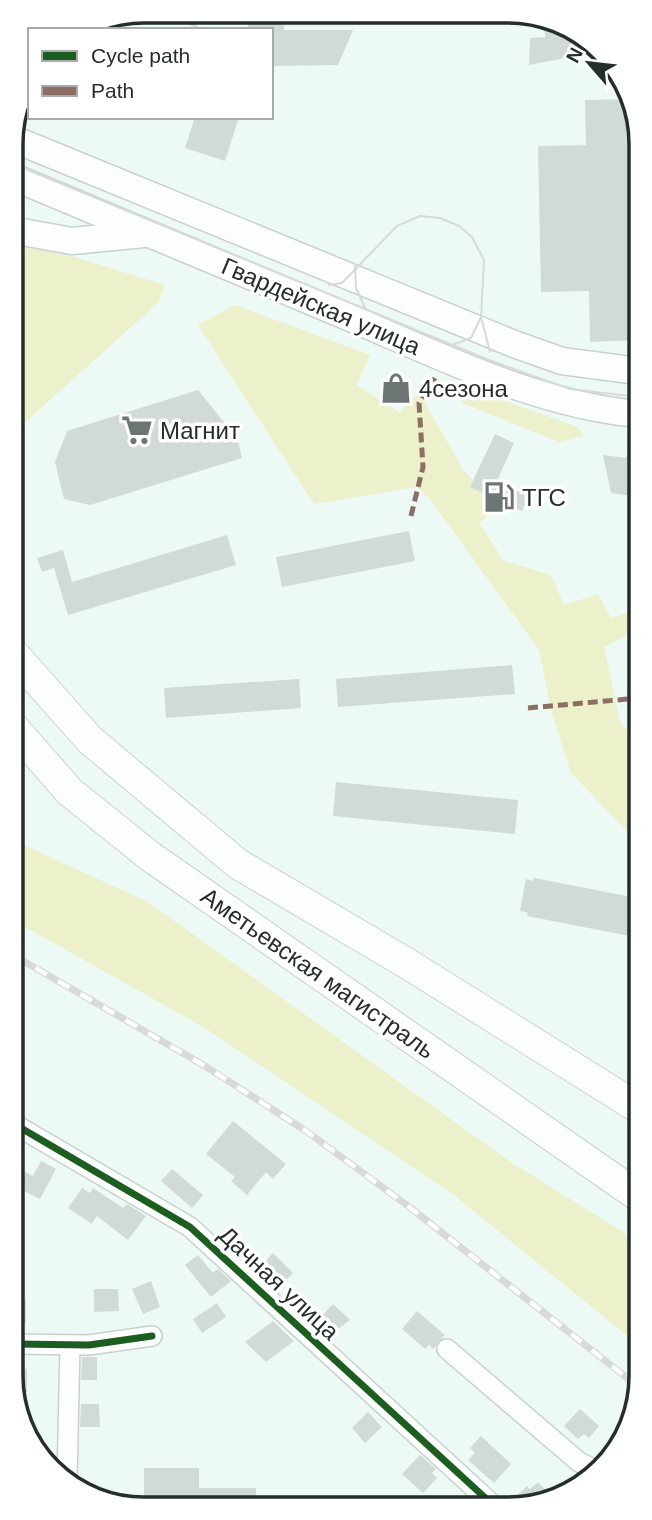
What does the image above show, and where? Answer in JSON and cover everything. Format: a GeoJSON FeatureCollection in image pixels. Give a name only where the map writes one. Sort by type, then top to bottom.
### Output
{"type":"FeatureCollection","features":[{"type":"Feature","properties":{"kind":"main road","name":"Гвардейская улица"},"geometry":{"type":"LineString","coordinates":[[23,143],[514,344],[562,361],[629,370]]}},
{"type":"Feature","properties":{"kind":"main road","name":"Гвардейская улица"},"geometry":{"type":"LineString","coordinates":[[23,181],[418,347],[535,392],[576,405],[629,413]]}},
{"type":"Feature","properties":{"kind":"main road"},"geometry":{"type":"LineString","coordinates":[[23,232],[72,241],[150,234]]}},
{"type":"Feature","properties":{"kind":"main road","name":"Аметьевская магистраль"},"geometry":{"type":"LineString","coordinates":[[23,664],[90,740],[238,864],[408,964],[629,1102]]}},
{"type":"Feature","properties":{"kind":"main road","name":"Аметьевская магистраль"},"geometry":{"type":"LineString","coordinates":[[23,738],[70,792],[152,857],[629,1190]]}},
{"type":"Feature","properties":{"kind":"street","name":"Дачная улица"},"geometry":{"type":"LineString","coordinates":[[23,1129],[190,1227],[484,1497]]}},
{"type":"Feature","properties":{"kind":"street"},"geometry":{"type":"LineString","coordinates":[[23,1344],[70,1345],[152,1336]]}},
{"type":"Feature","properties":{"kind":"street"},"geometry":{"type":"LineString","coordinates":[[67,1470],[70,1345]]}},
{"type":"Feature","properties":{"kind":"street"},"geometry":{"type":"LineString","coordinates":[[447,1349],[579,1462],[588,1467]]}},
{"type":"Feature","properties":{"kind":"green space"},"geometry":{"type":"Polygon","coordinates":[[[23,246],[75,257],[165,285],[159,302],[23,424],[23,246]]]}},
{"type":"Feature","properties":{"kind":"green space"},"geometry":{"type":"Polygon","coordinates":[[[235,305],[370,355],[357,385],[400,413],[419,392],[462,468],[497,508],[479,523],[504,561],[551,575],[564,605],[598,594],[611,618],[629,613],[629,634],[604,647],[620,722],[629,733],[629,833],[571,773],[552,714],[539,650],[430,499],[416,487],[314,504],[198,325],[235,305]]]}},
{"type":"Feature","properties":{"kind":"green space"},"geometry":{"type":"Polygon","coordinates":[[[449,381],[578,427],[584,436],[559,442],[462,403],[449,381]]]}},
{"type":"Feature","properties":{"kind":"green space"},"geometry":{"type":"Polygon","coordinates":[[[23,845],[148,902],[512,1163],[629,1236],[629,1337],[454,1195],[205,1028],[23,926],[23,845]]]}},
{"type":"Feature","properties":{"kind":"building"},"geometry":{"type":"Polygon","coordinates":[[[248,23],[284,23],[284,30],[353,30],[338,65],[273,66],[273,28],[248,28],[248,23]]]}},
{"type":"Feature","properties":{"kind":"building"},"geometry":{"type":"Polygon","coordinates":[[[545,28],[562,35],[576,44],[576,56],[529,65],[530,38],[545,37],[545,28]]]}},
{"type":"Feature","properties":{"kind":"building"},"geometry":{"type":"Polygon","coordinates":[[[620,99],[628,128],[629,340],[590,342],[589,291],[541,292],[538,146],[586,145],[585,100],[620,99]]]}},
{"type":"Feature","properties":{"kind":"building"},"geometry":{"type":"Polygon","coordinates":[[[194,119],[238,119],[225,161],[185,148],[194,119]]]}},
{"type":"Feature","properties":{"kind":"building"},"geometry":{"type":"Polygon","coordinates":[[[392,378],[411,387],[403,404],[384,394],[392,378]]]}},
{"type":"Feature","properties":{"kind":"building"},"geometry":{"type":"Polygon","coordinates":[[[198,390],[237,438],[242,458],[90,505],[64,499],[55,462],[67,431],[198,390]]]}},
{"type":"Feature","properties":{"kind":"building"},"geometry":{"type":"Polygon","coordinates":[[[495,434],[514,443],[497,481],[529,496],[522,511],[470,487],[495,434]]]}},
{"type":"Feature","properties":{"kind":"building"},"geometry":{"type":"Polygon","coordinates":[[[629,454],[629,496],[611,493],[603,455],[626,458],[629,454]]]}},
{"type":"Feature","properties":{"kind":"building"},"geometry":{"type":"Polygon","coordinates":[[[409,531],[415,561],[282,587],[276,557],[409,531]]]}},
{"type":"Feature","properties":{"kind":"building"},"geometry":{"type":"Polygon","coordinates":[[[227,535],[236,565],[68,615],[54,568],[42,572],[37,558],[63,550],[72,582],[227,535]]]}},
{"type":"Feature","properties":{"kind":"building"},"geometry":{"type":"Polygon","coordinates":[[[512,665],[515,694],[338,707],[336,679],[512,665]]]}},
{"type":"Feature","properties":{"kind":"building"},"geometry":{"type":"Polygon","coordinates":[[[299,679],[301,708],[166,718],[164,688],[299,679]]]}},
{"type":"Feature","properties":{"kind":"building"},"geometry":{"type":"Polygon","coordinates":[[[336,782],[518,800],[515,834],[333,816],[336,782]]]}},
{"type":"Feature","properties":{"kind":"building"},"geometry":{"type":"Polygon","coordinates":[[[534,878],[629,896],[629,936],[527,916],[528,913],[520,911],[526,879],[533,881],[534,878]]]}},
{"type":"Feature","properties":{"kind":"building"},"geometry":{"type":"Polygon","coordinates":[[[233,1121],[286,1164],[273,1179],[266,1172],[247,1195],[231,1181],[235,1177],[206,1154],[233,1121]]]}},
{"type":"Feature","properties":{"kind":"building"},"geometry":{"type":"Polygon","coordinates":[[[41,1161],[56,1169],[40,1199],[23,1190],[23,1170],[33,1176],[41,1161]]]}},
{"type":"Feature","properties":{"kind":"building"},"geometry":{"type":"Polygon","coordinates":[[[172,1169],[203,1195],[192,1208],[161,1181],[172,1169]]]}},
{"type":"Feature","properties":{"kind":"building"},"geometry":{"type":"Polygon","coordinates":[[[82,1188],[90,1193],[93,1188],[123,1208],[127,1204],[146,1216],[128,1240],[97,1216],[92,1224],[68,1208],[82,1188]]]}},
{"type":"Feature","properties":{"kind":"building"},"geometry":{"type":"Polygon","coordinates":[[[273,1253],[293,1273],[277,1289],[257,1270],[273,1253]]]}},
{"type":"Feature","properties":{"kind":"building"},"geometry":{"type":"Polygon","coordinates":[[[198,1255],[213,1273],[218,1269],[231,1281],[211,1297],[185,1265],[198,1255]]]}},
{"type":"Feature","properties":{"kind":"building"},"geometry":{"type":"Polygon","coordinates":[[[151,1281],[160,1307],[143,1314],[132,1289],[151,1281]]]}},
{"type":"Feature","properties":{"kind":"building"},"geometry":{"type":"Polygon","coordinates":[[[94,1289],[118,1289],[119,1311],[94,1312],[94,1289]]]}},
{"type":"Feature","properties":{"kind":"building"},"geometry":{"type":"Polygon","coordinates":[[[23,1300],[26,1300],[26,1323],[23,1323],[23,1300]]]}},
{"type":"Feature","properties":{"kind":"building"},"geometry":{"type":"Polygon","coordinates":[[[217,1303],[226,1317],[202,1333],[193,1319],[217,1303]]]}},
{"type":"Feature","properties":{"kind":"building"},"geometry":{"type":"Polygon","coordinates":[[[333,1304],[350,1320],[328,1336],[315,1323],[333,1304]]]}},
{"type":"Feature","properties":{"kind":"building"},"geometry":{"type":"Polygon","coordinates":[[[417,1311],[445,1335],[433,1349],[429,1345],[425,1349],[402,1329],[417,1311]]]}},
{"type":"Feature","properties":{"kind":"building"},"geometry":{"type":"Polygon","coordinates":[[[273,1321],[294,1341],[266,1362],[245,1342],[273,1321]]]}},
{"type":"Feature","properties":{"kind":"building"},"geometry":{"type":"Polygon","coordinates":[[[82,1357],[97,1357],[97,1380],[81,1380],[82,1357]]]}},
{"type":"Feature","properties":{"kind":"building"},"geometry":{"type":"Polygon","coordinates":[[[23,1369],[27,1369],[27,1392],[24,1392],[23,1369]]]}},
{"type":"Feature","properties":{"kind":"building"},"geometry":{"type":"Polygon","coordinates":[[[81,1404],[99,1404],[100,1427],[80,1427],[81,1404]]]}},
{"type":"Feature","properties":{"kind":"building"},"geometry":{"type":"Polygon","coordinates":[[[580,1409],[599,1426],[589,1438],[584,1434],[578,1439],[564,1426],[580,1409]]]}},
{"type":"Feature","properties":{"kind":"building"},"geometry":{"type":"Polygon","coordinates":[[[368,1412],[382,1427],[365,1443],[352,1428],[368,1412]]]}},
{"type":"Feature","properties":{"kind":"building"},"geometry":{"type":"Polygon","coordinates":[[[481,1436],[511,1464],[494,1483],[468,1460],[475,1453],[470,1448],[481,1436]]]}},
{"type":"Feature","properties":{"kind":"building"},"geometry":{"type":"Polygon","coordinates":[[[420,1455],[436,1469],[432,1473],[437,1478],[423,1493],[402,1474],[420,1455]]]}},
{"type":"Feature","properties":{"kind":"building"},"geometry":{"type":"Polygon","coordinates":[[[144,1468],[199,1468],[199,1488],[256,1488],[256,1497],[144,1497],[144,1468]]]}},
{"type":"Feature","properties":{"kind":"building"},"geometry":{"type":"Polygon","coordinates":[[[538,1482],[546,1491],[516,1496],[527,1486],[530,1489],[538,1482]]]}},
{"type":"Feature","properties":{"kind":"tram line"},"geometry":{"type":"LineString","coordinates":[[23,168],[489,360],[570,389],[629,396]]}},
{"type":"Feature","properties":{"kind":"tram line"},"geometry":{"type":"LineString","coordinates":[[329,285],[342,283],[397,226],[420,216],[440,218],[459,226],[472,237],[484,260],[481,317],[490,352]]}},
{"type":"Feature","properties":{"kind":"tram line"},"geometry":{"type":"LineString","coordinates":[[355,266],[356,288],[366,310]]}},
{"type":"Feature","properties":{"kind":"tram line"},"geometry":{"type":"LineString","coordinates":[[452,345],[471,338],[481,317]]}},
{"type":"Feature","properties":{"kind":"railway"},"geometry":{"type":"LineString","coordinates":[[23,961],[205,1066],[306,1131],[408,1206],[629,1379]]}},
{"type":"Feature","properties":{"kind":"marked path"},"geometry":{"type":"LineString","coordinates":[[411,516],[423,467],[419,403],[435,378]]}},
{"type":"Feature","properties":{"kind":"marked path"},"geometry":{"type":"LineString","coordinates":[[528,708],[629,699]]}},
{"type":"Feature","properties":{"kind":"cycle path"},"geometry":{"type":"LineString","coordinates":[[23,1129],[190,1227],[484,1497]]}},
{"type":"Feature","properties":{"kind":"cycle path"},"geometry":{"type":"LineString","coordinates":[[23,1344],[89,1345],[152,1336]]}},
{"type":"Feature","properties":{"kind":"place","name":"4сезона"},"geometry":{"type":"Point","coordinates":[396,388]}},
{"type":"Feature","properties":{"kind":"place","name":"Магнит"},"geometry":{"type":"Point","coordinates":[137,430]}},
{"type":"Feature","properties":{"kind":"place","name":"ТГС"},"geometry":{"type":"Point","coordinates":[499,497]}}]}
